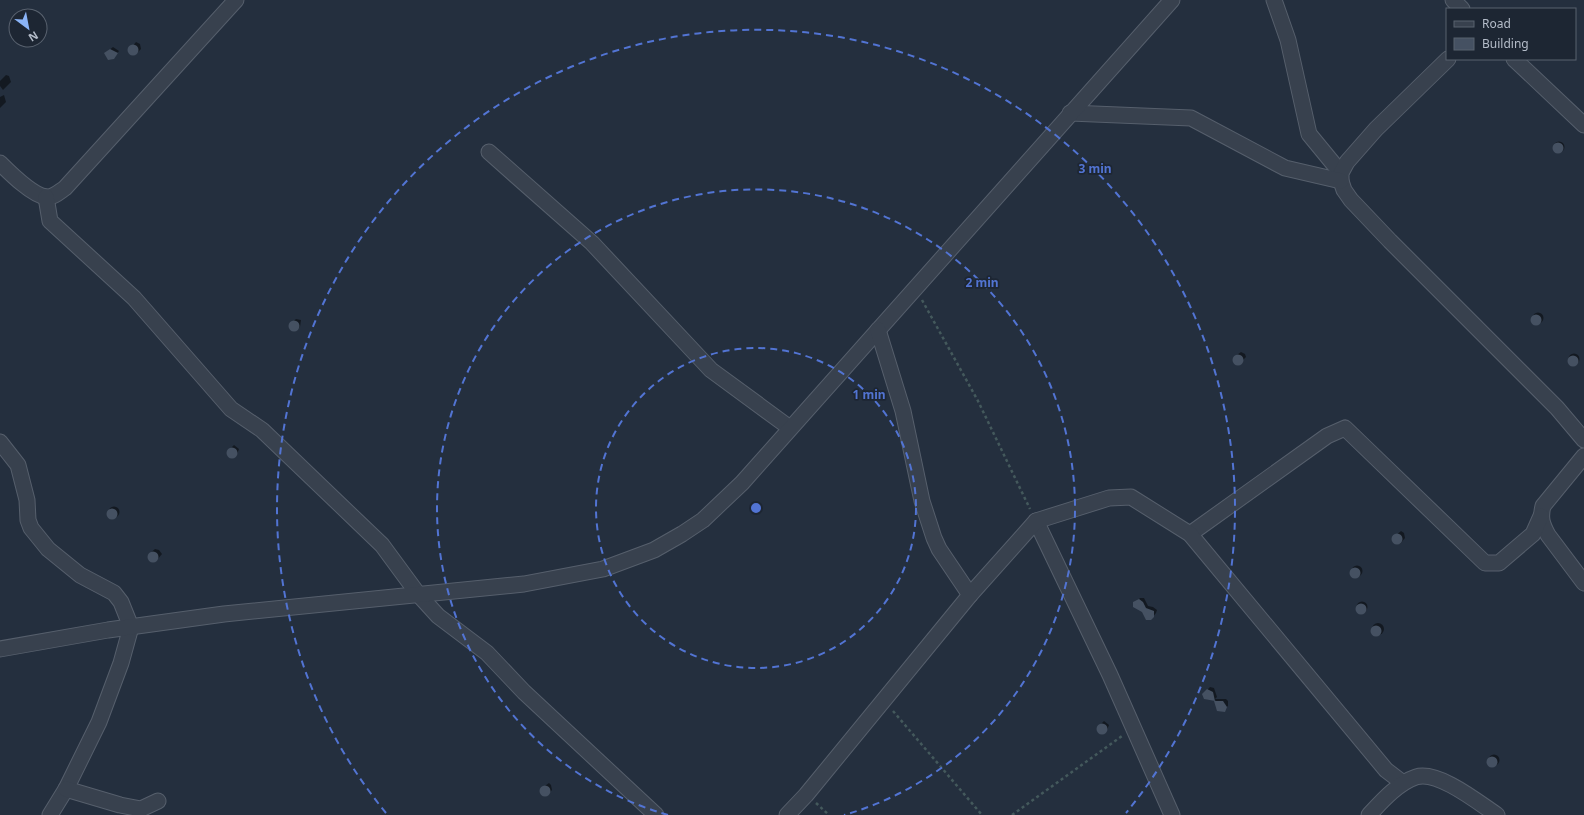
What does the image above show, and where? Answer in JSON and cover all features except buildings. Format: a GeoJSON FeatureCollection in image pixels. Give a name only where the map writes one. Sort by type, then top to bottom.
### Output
{"type":"FeatureCollection","features":[{"type":"Feature","properties":{"kind":"street"},"geometry":{"type":"LineString","coordinates":[[1,166],[20,182],[46,197],[53,196],[65,188],[236,0]]}},
{"type":"Feature","properties":{"kind":"street"},"geometry":{"type":"LineString","coordinates":[[0,649],[131,627],[224,614],[524,584],[557,579],[603,569],[654,550],[703,520],[742,483],[1172,0]]}},
{"type":"Feature","properties":{"kind":"street"},"geometry":{"type":"LineString","coordinates":[[1274,0],[1288,40],[1309,134],[1341,177],[1344,190],[1351,200],[1557,408],[1584,440]]}},
{"type":"Feature","properties":{"kind":"street"},"geometry":{"type":"LineString","coordinates":[[1453,0],[1461,8]]}},
{"type":"Feature","properties":{"kind":"street"},"geometry":{"type":"LineString","coordinates":[[1341,177],[1347,162],[1376,130],[1447,60]]}},
{"type":"Feature","properties":{"kind":"street"},"geometry":{"type":"LineString","coordinates":[[1515,60],[1584,125]]}},
{"type":"Feature","properties":{"kind":"street"},"geometry":{"type":"LineString","coordinates":[[1070,113],[1191,118],[1285,168],[1341,177]]}},
{"type":"Feature","properties":{"kind":"street"},"geometry":{"type":"LineString","coordinates":[[489,152],[592,243],[711,370],[790,428]]}},
{"type":"Feature","properties":{"kind":"street"},"geometry":{"type":"LineString","coordinates":[[46,197],[50,221],[134,298],[231,409],[262,430],[382,545],[418,594],[448,625],[487,653],[540,706],[656,815]]}},
{"type":"Feature","properties":{"kind":"street"},"geometry":{"type":"LineString","coordinates":[[878,330],[904,411],[922,500],[934,538],[939,549],[970,595]]}},
{"type":"Feature","properties":{"kind":"street"},"geometry":{"type":"LineString","coordinates":[[1190,534],[1327,436],[1345,428],[1485,563],[1499,563],[1533,534],[1541,516],[1543,506],[1584,456]]}},
{"type":"Feature","properties":{"kind":"street"},"geometry":{"type":"LineString","coordinates":[[0,442],[18,465],[27,500],[28,520],[31,528],[48,549],[80,575],[114,593],[121,602],[131,627],[121,663],[99,722],[66,789],[50,815]]}},
{"type":"Feature","properties":{"kind":"street"},"geometry":{"type":"LineString","coordinates":[[787,815],[970,595],[1036,521],[1109,498],[1131,497],[1190,534],[1386,770],[1403,783]]}},
{"type":"Feature","properties":{"kind":"street"},"geometry":{"type":"LineString","coordinates":[[1541,516],[1543,526],[1548,535],[1584,583]]}},
{"type":"Feature","properties":{"kind":"street"},"geometry":{"type":"LineString","coordinates":[[1036,521],[1134,728],[1172,815]]}},
{"type":"Feature","properties":{"kind":"street"},"geometry":{"type":"LineString","coordinates":[[1369,815],[1403,783],[1417,776],[1434,777],[1465,793],[1497,815]]}},
{"type":"Feature","properties":{"kind":"street"},"geometry":{"type":"LineString","coordinates":[[66,789],[120,805],[141,809],[158,801]]}},
{"type":"Feature","properties":{"kind":"path"},"geometry":{"type":"LineString","coordinates":[[916,288],[978,401],[1036,521]]}},
{"type":"Feature","properties":{"kind":"path"},"geometry":{"type":"LineString","coordinates":[[883,700],[982,815]]}},
{"type":"Feature","properties":{"kind":"path"},"geometry":{"type":"LineString","coordinates":[[1012,815],[1134,728]]}}]}
